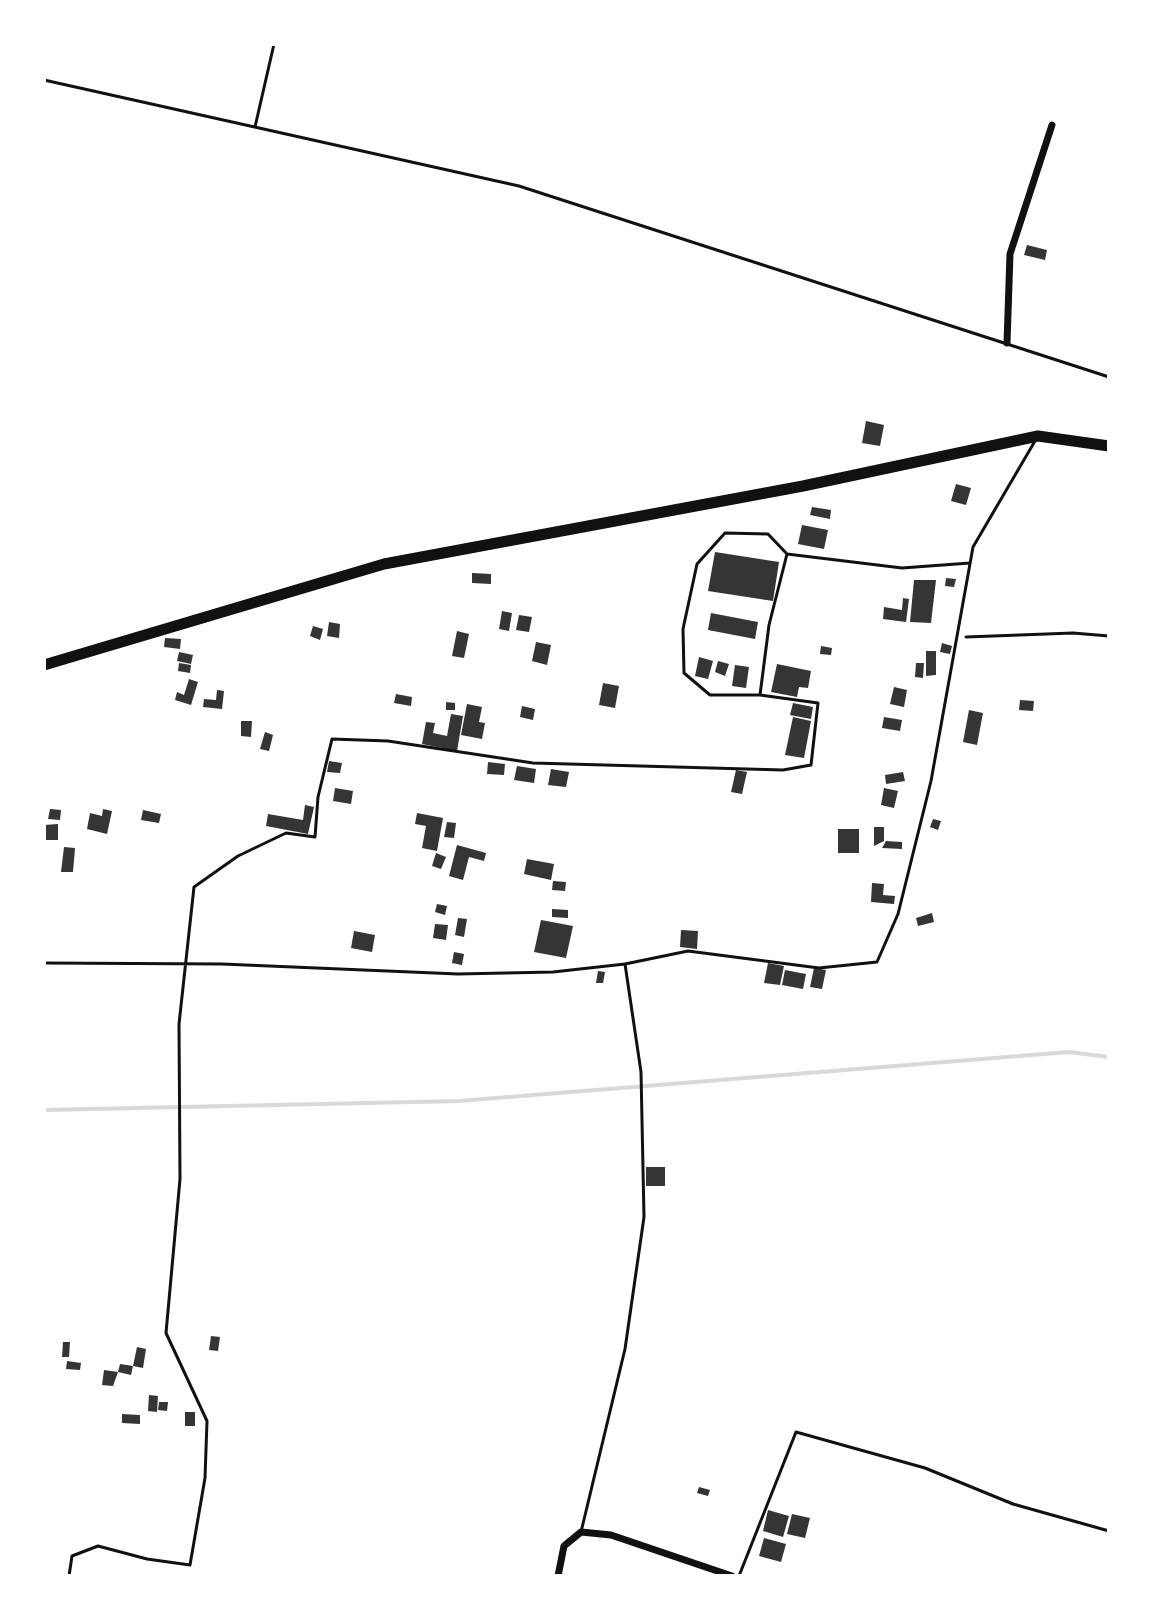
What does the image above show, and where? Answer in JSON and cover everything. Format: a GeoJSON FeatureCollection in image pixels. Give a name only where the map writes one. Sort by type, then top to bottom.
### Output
{"type":"FeatureCollection","features":[{"type":"Feature","properties":{"kind":"highway"},"geometry":{"type":"LineString","coordinates":[[44,665],[384,564],[803,486],[1038,436],[1109,446]]}},
{"type":"Feature","properties":{"kind":"street"},"geometry":{"type":"LineString","coordinates":[[1007,343],[1010,254],[1052,125]]}},
{"type":"Feature","properties":{"kind":"street"},"geometry":{"type":"LineString","coordinates":[[558,1576],[564,1546],[581,1532],[611,1535],[732,1576]]}},
{"type":"Feature","properties":{"kind":"lane"},"geometry":{"type":"LineString","coordinates":[[255,127],[274,44]]}},
{"type":"Feature","properties":{"kind":"lane"},"geometry":{"type":"LineString","coordinates":[[44,80],[519,186],[1109,377]]}},
{"type":"Feature","properties":{"kind":"lane"},"geometry":{"type":"LineString","coordinates":[[44,963],[222,964],[458,974],[553,972],[625,964],[688,951],[819,968],[877,962],[898,914],[923,811],[973,547],[1038,436]]}},
{"type":"Feature","properties":{"kind":"lane"},"geometry":{"type":"LineString","coordinates":[[69,1576],[72,1556],[98,1546],[147,1559],[190,1565],[198,1536],[205,1478],[207,1421],[166,1333],[180,1179],[179,1024],[194,887],[238,856],[286,833],[315,837],[318,797],[332,739],[388,741],[533,763],[783,770],[811,765],[818,703],[760,695],[710,695],[684,673],[683,629],[697,564],[725,533],[768,534],[787,554],[902,568],[970,563]]}},
{"type":"Feature","properties":{"kind":"lane"},"geometry":{"type":"LineString","coordinates":[[760,695],[759,678],[769,625],[787,554]]}},
{"type":"Feature","properties":{"kind":"lane"},"geometry":{"type":"LineString","coordinates":[[581,1532],[605,1443],[625,1349],[644,1217],[641,1072],[625,964]]}},
{"type":"Feature","properties":{"kind":"lane"},"geometry":{"type":"LineString","coordinates":[[739,1576],[796,1432],[925,1468],[1013,1504],[1109,1531]]}},
{"type":"Feature","properties":{"kind":"path"},"geometry":{"type":"LineString","coordinates":[[958,637],[1073,633],[1109,636]]}},
{"type":"Feature","properties":{"kind":"building"},"geometry":{"type":"Polygon","coordinates":[[[1027,245],[1047,250],[1045,260],[1024,255],[1027,245]]]}},
{"type":"Feature","properties":{"kind":"building"},"geometry":{"type":"Polygon","coordinates":[[[866,421],[884,425],[880,446],[862,443],[866,421]]]}},
{"type":"Feature","properties":{"kind":"building"},"geometry":{"type":"Polygon","coordinates":[[[956,484],[971,488],[966,505],[951,501],[956,484]]]}},
{"type":"Feature","properties":{"kind":"building"},"geometry":{"type":"Polygon","coordinates":[[[812,507],[831,510],[830,519],[810,515],[812,507]]]}},
{"type":"Feature","properties":{"kind":"building"},"geometry":{"type":"Polygon","coordinates":[[[802,525],[828,530],[824,549],[798,544],[802,525]]]}},
{"type":"Feature","properties":{"kind":"building"},"geometry":{"type":"Polygon","coordinates":[[[715,552],[779,562],[773,601],[708,591],[715,552]]]}},
{"type":"Feature","properties":{"kind":"building"},"geometry":{"type":"Polygon","coordinates":[[[472,573],[491,574],[491,584],[472,583],[472,573]]]}},
{"type":"Feature","properties":{"kind":"building"},"geometry":{"type":"Polygon","coordinates":[[[946,578],[956,579],[954,587],[945,586],[946,578]]]}},
{"type":"Feature","properties":{"kind":"building"},"geometry":{"type":"Polygon","coordinates":[[[914,580],[936,580],[931,623],[910,622],[914,580]]]}},
{"type":"Feature","properties":{"kind":"building"},"geometry":{"type":"Polygon","coordinates":[[[903,598],[909,599],[906,622],[883,619],[884,607],[902,610],[903,598]]]}},
{"type":"Feature","properties":{"kind":"building"},"geometry":{"type":"Polygon","coordinates":[[[502,611],[512,613],[509,631],[499,629],[502,611]]]}},
{"type":"Feature","properties":{"kind":"building"},"geometry":{"type":"Polygon","coordinates":[[[711,613],[758,622],[755,639],[708,630],[711,613]]]}},
{"type":"Feature","properties":{"kind":"building"},"geometry":{"type":"Polygon","coordinates":[[[519,615],[532,617],[529,632],[516,630],[519,615]]]}},
{"type":"Feature","properties":{"kind":"building"},"geometry":{"type":"Polygon","coordinates":[[[329,622],[340,624],[339,638],[327,636],[329,622]]]}},
{"type":"Feature","properties":{"kind":"building"},"geometry":{"type":"Polygon","coordinates":[[[313,626],[323,629],[320,640],[310,636],[313,626]]]}},
{"type":"Feature","properties":{"kind":"building"},"geometry":{"type":"Polygon","coordinates":[[[457,631],[469,634],[464,658],[452,656],[457,631]]]}},
{"type":"Feature","properties":{"kind":"building"},"geometry":{"type":"Polygon","coordinates":[[[165,638],[181,639],[180,649],[164,647],[165,638]]]}},
{"type":"Feature","properties":{"kind":"building"},"geometry":{"type":"Polygon","coordinates":[[[536,642],[551,645],[547,665],[532,661],[536,642]]]}},
{"type":"Feature","properties":{"kind":"building"},"geometry":{"type":"Polygon","coordinates":[[[942,643],[952,646],[950,654],[940,652],[942,643]]]}},
{"type":"Feature","properties":{"kind":"building"},"geometry":{"type":"Polygon","coordinates":[[[821,646],[832,648],[831,655],[820,654],[821,646]]]}},
{"type":"Feature","properties":{"kind":"building"},"geometry":{"type":"Polygon","coordinates":[[[926,651],[936,651],[936,675],[926,676],[926,651]]]}},
{"type":"Feature","properties":{"kind":"building"},"geometry":{"type":"Polygon","coordinates":[[[179,652],[193,655],[191,664],[177,661],[179,652]]]}},
{"type":"Feature","properties":{"kind":"building"},"geometry":{"type":"Polygon","coordinates":[[[699,657],[713,661],[708,679],[695,676],[699,657]]]}},
{"type":"Feature","properties":{"kind":"building"},"geometry":{"type":"Polygon","coordinates":[[[718,661],[729,664],[725,676],[715,672],[718,661]]]}},
{"type":"Feature","properties":{"kind":"building"},"geometry":{"type":"Polygon","coordinates":[[[179,663],[191,665],[190,673],[178,671],[179,663]]]}},
{"type":"Feature","properties":{"kind":"building"},"geometry":{"type":"Polygon","coordinates":[[[916,663],[924,663],[923,678],[915,677],[916,663]]]}},
{"type":"Feature","properties":{"kind":"building"},"geometry":{"type":"Polygon","coordinates":[[[777,664],[811,671],[808,688],[799,687],[797,697],[771,692],[777,664]]]}},
{"type":"Feature","properties":{"kind":"building"},"geometry":{"type":"Polygon","coordinates":[[[735,665],[749,667],[746,688],[732,686],[735,665]]]}},
{"type":"Feature","properties":{"kind":"building"},"geometry":{"type":"Polygon","coordinates":[[[189,679],[198,682],[191,705],[175,700],[177,692],[184,695],[189,679]]]}},
{"type":"Feature","properties":{"kind":"building"},"geometry":{"type":"Polygon","coordinates":[[[603,683],[619,686],[615,708],[599,705],[603,683]]]}},
{"type":"Feature","properties":{"kind":"building"},"geometry":{"type":"Polygon","coordinates":[[[894,687],[907,690],[904,707],[890,704],[894,687]]]}},
{"type":"Feature","properties":{"kind":"building"},"geometry":{"type":"Polygon","coordinates":[[[217,690],[224,691],[222,709],[203,707],[204,699],[216,700],[217,690]]]}},
{"type":"Feature","properties":{"kind":"building"},"geometry":{"type":"Polygon","coordinates":[[[396,694],[412,697],[411,706],[394,703],[396,694]]]}},
{"type":"Feature","properties":{"kind":"building"},"geometry":{"type":"Polygon","coordinates":[[[1020,700],[1034,701],[1033,711],[1019,710],[1020,700]]]}},
{"type":"Feature","properties":{"kind":"building"},"geometry":{"type":"Polygon","coordinates":[[[446,702],[455,703],[455,710],[446,710],[446,702]]]}},
{"type":"Feature","properties":{"kind":"building"},"geometry":{"type":"Polygon","coordinates":[[[793,703],[813,707],[811,719],[790,715],[793,703]]]}},
{"type":"Feature","properties":{"kind":"building"},"geometry":{"type":"Polygon","coordinates":[[[467,704],[482,707],[479,722],[485,723],[482,739],[461,735],[467,704]]]}},
{"type":"Feature","properties":{"kind":"building"},"geometry":{"type":"Polygon","coordinates":[[[522,706],[535,709],[533,720],[520,717],[522,706]]]}},
{"type":"Feature","properties":{"kind":"building"},"geometry":{"type":"Polygon","coordinates":[[[969,710],[983,713],[977,745],[963,742],[969,710]]]}},
{"type":"Feature","properties":{"kind":"building"},"geometry":{"type":"Polygon","coordinates":[[[451,714],[463,716],[457,751],[422,744],[426,722],[435,723],[433,733],[447,736],[451,714]]]}},
{"type":"Feature","properties":{"kind":"building"},"geometry":{"type":"Polygon","coordinates":[[[793,717],[811,721],[804,758],[785,755],[793,717]]]}},
{"type":"Feature","properties":{"kind":"building"},"geometry":{"type":"Polygon","coordinates":[[[884,717],[902,720],[900,731],[882,728],[884,717]]]}},
{"type":"Feature","properties":{"kind":"building"},"geometry":{"type":"Polygon","coordinates":[[[241,721],[252,721],[251,737],[241,736],[241,721]]]}},
{"type":"Feature","properties":{"kind":"building"},"geometry":{"type":"Polygon","coordinates":[[[265,732],[273,735],[269,751],[260,749],[265,732]]]}},
{"type":"Feature","properties":{"kind":"building"},"geometry":{"type":"Polygon","coordinates":[[[329,761],[342,763],[340,773],[327,772],[329,761]]]}},
{"type":"Feature","properties":{"kind":"building"},"geometry":{"type":"Polygon","coordinates":[[[488,762],[505,764],[504,775],[487,774],[488,762]]]}},
{"type":"Feature","properties":{"kind":"building"},"geometry":{"type":"Polygon","coordinates":[[[517,766],[536,769],[534,783],[514,780],[517,766]]]}},
{"type":"Feature","properties":{"kind":"building"},"geometry":{"type":"Polygon","coordinates":[[[551,769],[569,772],[566,787],[548,785],[551,769]]]}},
{"type":"Feature","properties":{"kind":"building"},"geometry":{"type":"Polygon","coordinates":[[[736,770],[747,772],[742,794],[731,792],[736,770]]]}},
{"type":"Feature","properties":{"kind":"building"},"geometry":{"type":"Polygon","coordinates":[[[903,772],[905,781],[886,784],[885,775],[903,772]]]}},
{"type":"Feature","properties":{"kind":"building"},"geometry":{"type":"Polygon","coordinates":[[[335,788],[353,791],[351,804],[333,801],[335,788]]]}},
{"type":"Feature","properties":{"kind":"building"},"geometry":{"type":"Polygon","coordinates":[[[884,788],[898,791],[894,808],[881,805],[884,788]]]}},
{"type":"Feature","properties":{"kind":"building"},"geometry":{"type":"Polygon","coordinates":[[[305,805],[314,807],[308,834],[266,826],[268,814],[303,820],[305,805]]]}},
{"type":"Feature","properties":{"kind":"building"},"geometry":{"type":"Polygon","coordinates":[[[50,809],[61,810],[60,820],[48,819],[50,809]]]}},
{"type":"Feature","properties":{"kind":"building"},"geometry":{"type":"Polygon","coordinates":[[[103,809],[112,811],[107,834],[87,829],[90,813],[102,816],[103,809]]]}},
{"type":"Feature","properties":{"kind":"building"},"geometry":{"type":"Polygon","coordinates":[[[143,810],[161,814],[159,823],[141,820],[143,810]]]}},
{"type":"Feature","properties":{"kind":"building"},"geometry":{"type":"Polygon","coordinates":[[[417,813],[443,818],[437,851],[422,848],[426,826],[415,824],[417,813]]]}},
{"type":"Feature","properties":{"kind":"building"},"geometry":{"type":"Polygon","coordinates":[[[933,819],[941,821],[938,830],[930,827],[933,819]]]}},
{"type":"Feature","properties":{"kind":"building"},"geometry":{"type":"Polygon","coordinates":[[[447,822],[456,823],[454,838],[444,837],[447,822]]]}},
{"type":"Feature","properties":{"kind":"building"},"geometry":{"type":"Polygon","coordinates":[[[58,824],[58,840],[44,840],[44,825],[58,824]]]}},
{"type":"Feature","properties":{"kind":"building"},"geometry":{"type":"Polygon","coordinates":[[[874,827],[884,827],[884,841],[874,846],[874,827]]]}},
{"type":"Feature","properties":{"kind":"building"},"geometry":{"type":"Polygon","coordinates":[[[838,829],[859,829],[859,853],[838,853],[838,829]]]}},
{"type":"Feature","properties":{"kind":"building"},"geometry":{"type":"Polygon","coordinates":[[[886,841],[902,842],[902,849],[882,848],[886,841]]]}},
{"type":"Feature","properties":{"kind":"building"},"geometry":{"type":"Polygon","coordinates":[[[457,845],[486,853],[484,861],[469,857],[463,880],[449,876],[457,845]]]}},
{"type":"Feature","properties":{"kind":"building"},"geometry":{"type":"Polygon","coordinates":[[[64,847],[75,848],[73,872],[61,872],[64,847]]]}},
{"type":"Feature","properties":{"kind":"building"},"geometry":{"type":"Polygon","coordinates":[[[436,853],[446,857],[441,869],[432,866],[436,853]]]}},
{"type":"Feature","properties":{"kind":"building"},"geometry":{"type":"Polygon","coordinates":[[[527,859],[554,864],[551,880],[524,874],[527,859]]]}},
{"type":"Feature","properties":{"kind":"building"},"geometry":{"type":"Polygon","coordinates":[[[553,881],[566,882],[565,891],[552,890],[553,881]]]}},
{"type":"Feature","properties":{"kind":"building"},"geometry":{"type":"Polygon","coordinates":[[[872,883],[884,884],[883,895],[895,896],[894,904],[871,902],[872,883]]]}},
{"type":"Feature","properties":{"kind":"building"},"geometry":{"type":"Polygon","coordinates":[[[437,904],[447,906],[445,915],[435,912],[437,904]]]}},
{"type":"Feature","properties":{"kind":"building"},"geometry":{"type":"Polygon","coordinates":[[[552,909],[568,910],[568,918],[552,917],[552,909]]]}},
{"type":"Feature","properties":{"kind":"building"},"geometry":{"type":"Polygon","coordinates":[[[932,913],[934,922],[918,926],[916,918],[932,913]]]}},
{"type":"Feature","properties":{"kind":"building"},"geometry":{"type":"Polygon","coordinates":[[[458,918],[467,919],[464,937],[455,935],[458,918]]]}},
{"type":"Feature","properties":{"kind":"building"},"geometry":{"type":"Polygon","coordinates":[[[541,920],[573,926],[566,958],[534,952],[541,920]]]}},
{"type":"Feature","properties":{"kind":"building"},"geometry":{"type":"Polygon","coordinates":[[[435,924],[448,925],[446,940],[433,938],[435,924]]]}},
{"type":"Feature","properties":{"kind":"building"},"geometry":{"type":"Polygon","coordinates":[[[681,930],[698,931],[697,949],[680,947],[681,930]]]}},
{"type":"Feature","properties":{"kind":"building"},"geometry":{"type":"Polygon","coordinates":[[[354,931],[375,935],[372,952],[351,948],[354,931]]]}},
{"type":"Feature","properties":{"kind":"building"},"geometry":{"type":"Polygon","coordinates":[[[454,952],[464,954],[462,965],[452,963],[454,952]]]}},
{"type":"Feature","properties":{"kind":"building"},"geometry":{"type":"Polygon","coordinates":[[[768,963],[784,966],[780,985],[764,983],[768,963]]]}},
{"type":"Feature","properties":{"kind":"building"},"geometry":{"type":"Polygon","coordinates":[[[814,968],[826,970],[822,989],[810,987],[814,968]]]}},
{"type":"Feature","properties":{"kind":"building"},"geometry":{"type":"Polygon","coordinates":[[[785,970],[806,974],[803,989],[782,985],[785,970]]]}},
{"type":"Feature","properties":{"kind":"building"},"geometry":{"type":"Polygon","coordinates":[[[598,971],[605,972],[603,983],[596,983],[598,971]]]}},
{"type":"Feature","properties":{"kind":"building"},"geometry":{"type":"Polygon","coordinates":[[[646,1167],[665,1167],[665,1186],[646,1186],[646,1167]]]}},
{"type":"Feature","properties":{"kind":"building"},"geometry":{"type":"Polygon","coordinates":[[[211,1336],[220,1337],[218,1351],[209,1350],[211,1336]]]}},
{"type":"Feature","properties":{"kind":"building"},"geometry":{"type":"Polygon","coordinates":[[[63,1342],[70,1342],[69,1357],[62,1357],[63,1342]]]}},
{"type":"Feature","properties":{"kind":"building"},"geometry":{"type":"Polygon","coordinates":[[[137,1347],[146,1349],[143,1368],[133,1366],[137,1347]]]}},
{"type":"Feature","properties":{"kind":"building"},"geometry":{"type":"Polygon","coordinates":[[[67,1361],[81,1363],[80,1370],[66,1369],[67,1361]]]}},
{"type":"Feature","properties":{"kind":"building"},"geometry":{"type":"Polygon","coordinates":[[[120,1364],[133,1366],[131,1375],[118,1372],[120,1364]]]}},
{"type":"Feature","properties":{"kind":"building"},"geometry":{"type":"Polygon","coordinates":[[[104,1370],[118,1372],[113,1386],[102,1385],[104,1370]]]}},
{"type":"Feature","properties":{"kind":"building"},"geometry":{"type":"Polygon","coordinates":[[[149,1395],[158,1396],[157,1412],[148,1411],[149,1395]]]}},
{"type":"Feature","properties":{"kind":"building"},"geometry":{"type":"Polygon","coordinates":[[[159,1402],[168,1402],[167,1411],[158,1410],[159,1402]]]}},
{"type":"Feature","properties":{"kind":"building"},"geometry":{"type":"Polygon","coordinates":[[[185,1412],[195,1412],[195,1426],[185,1426],[185,1412]]]}},
{"type":"Feature","properties":{"kind":"building"},"geometry":{"type":"Polygon","coordinates":[[[122,1414],[140,1415],[140,1424],[122,1423],[122,1414]]]}},
{"type":"Feature","properties":{"kind":"building"},"geometry":{"type":"Polygon","coordinates":[[[699,1487],[710,1490],[708,1496],[697,1493],[699,1487]]]}},
{"type":"Feature","properties":{"kind":"building"},"geometry":{"type":"Polygon","coordinates":[[[768,1510],[789,1516],[783,1537],[763,1531],[768,1510]]]}},
{"type":"Feature","properties":{"kind":"building"},"geometry":{"type":"Polygon","coordinates":[[[792,1514],[810,1518],[805,1538],[787,1534],[792,1514]]]}},
{"type":"Feature","properties":{"kind":"building"},"geometry":{"type":"Polygon","coordinates":[[[764,1538],[786,1544],[781,1562],[759,1556],[764,1538]]]}},
{"type":"Feature","properties":{"kind":"waterway"},"geometry":{"type":"LineString","coordinates":[[44,1110],[459,1101],[1069,1052],[1109,1057]]}}]}
